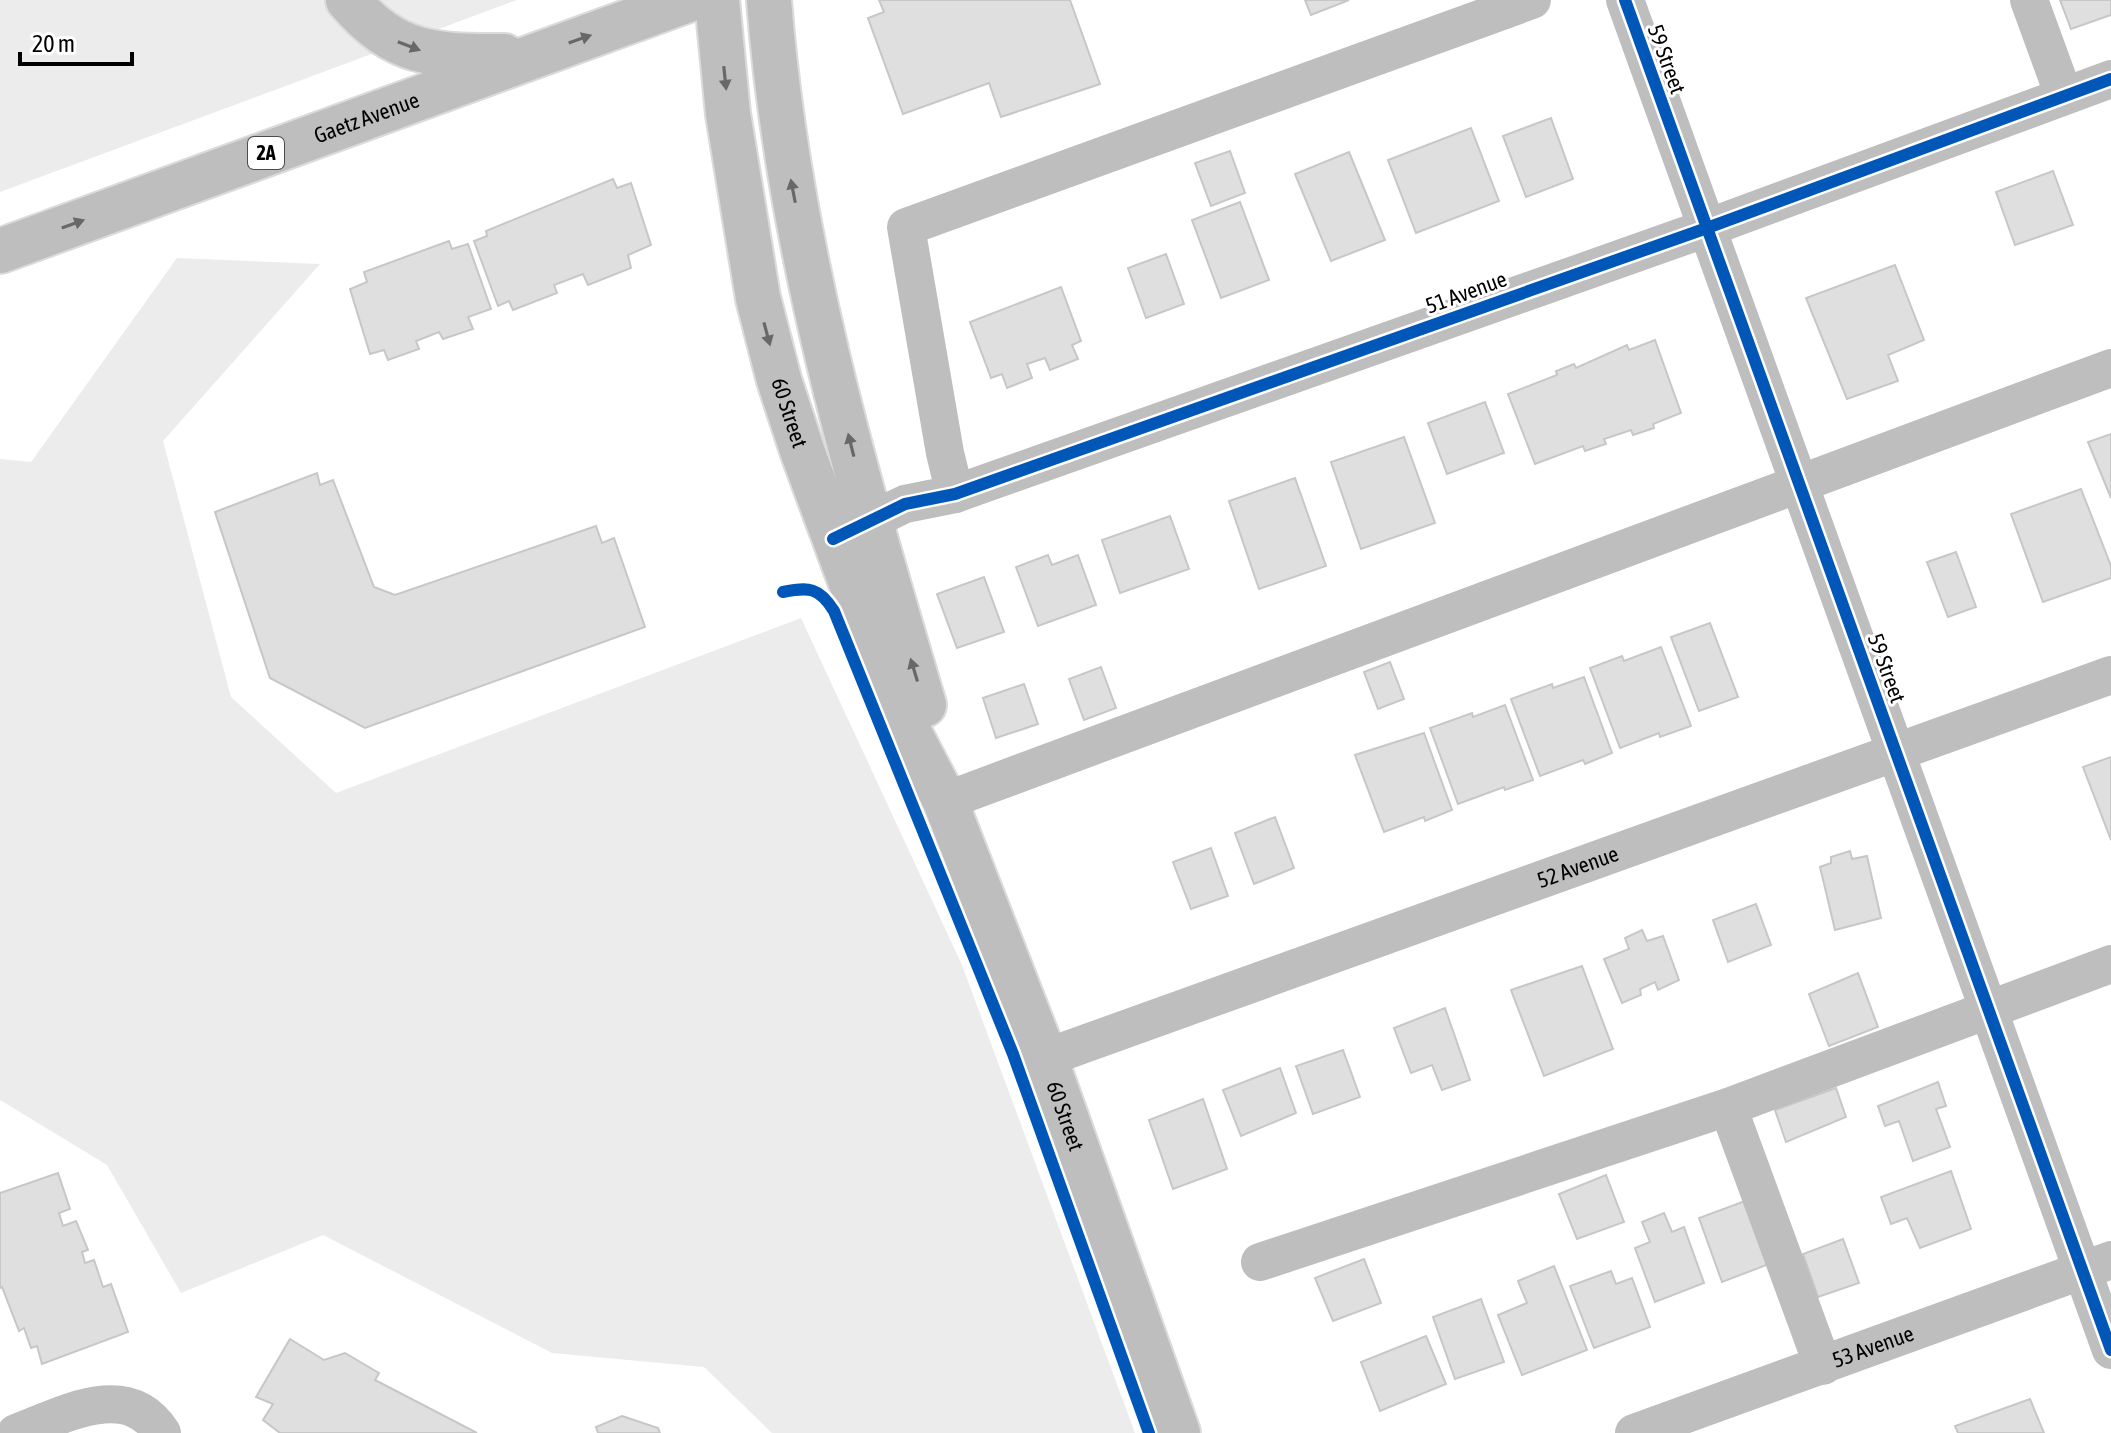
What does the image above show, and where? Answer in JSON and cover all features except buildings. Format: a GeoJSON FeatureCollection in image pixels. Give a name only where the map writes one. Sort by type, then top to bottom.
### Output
{"type":"FeatureCollection","features":[{"type":"Feature","properties":{"kind":"main road"},"geometry":{"type":"LineString","coordinates":[[348,0],[361,15],[402,45],[428,53],[533,56]]}},
{"type":"Feature","properties":{"kind":"main road","name":"Gaetz Avenue"},"geometry":{"type":"LineString","coordinates":[[0,251],[688,0]]}},
{"type":"Feature","properties":{"kind":"main road","name":"60 Street"},"geometry":{"type":"LineString","coordinates":[[717,0],[730,129],[758,298],[779,380],[852,530],[927,712],[945,801],[1045,1058],[1178,1433]]}},
{"type":"Feature","properties":{"kind":"main road","name":"60 Street"},"geometry":{"type":"LineString","coordinates":[[769,0],[774,64],[787,155],[852,530]]}},
{"type":"Feature","properties":{"kind":"street"},"geometry":{"type":"LineString","coordinates":[[955,494],[945,453],[906,227],[1532,0]]}},
{"type":"Feature","properties":{"kind":"street","name":"59 Street"},"geometry":{"type":"LineString","coordinates":[[1625,0],[1988,1009],[2096,1265],[2111,1350]]}},
{"type":"Feature","properties":{"kind":"street"},"geometry":{"type":"LineString","coordinates":[[2029,0],[2064,96]]}},
{"type":"Feature","properties":{"kind":"street","name":"51 Avenue"},"geometry":{"type":"LineString","coordinates":[[852,530],[905,504],[955,494],[1707,228],[2111,79]]}},
{"type":"Feature","properties":{"kind":"street"},"geometry":{"type":"LineString","coordinates":[[945,801],[2111,368]]}},
{"type":"Feature","properties":{"kind":"street","name":"52 Avenue"},"geometry":{"type":"LineString","coordinates":[[1045,1058],[2111,675]]}},
{"type":"Feature","properties":{"kind":"street"},"geometry":{"type":"LineString","coordinates":[[1260,1262],[1728,1107],[2111,964]]}},
{"type":"Feature","properties":{"kind":"street"},"geometry":{"type":"LineString","coordinates":[[1728,1107],[1823,1366]]}},
{"type":"Feature","properties":{"kind":"street","name":"53 Avenue"},"geometry":{"type":"LineString","coordinates":[[1634,1433],[2096,1265]]}},
{"type":"Feature","properties":{"kind":"street"},"geometry":{"type":"LineString","coordinates":[[16,1433],[97,1404],[132,1407],[152,1421],[162,1433]]}},
{"type":"Feature","properties":{"kind":"shaded area"},"geometry":{"type":"Polygon","coordinates":[[[0,0],[517,0],[0,192],[0,0]]]}},
{"type":"Feature","properties":{"kind":"shaded area"},"geometry":{"type":"Polygon","coordinates":[[[177,258],[320,264],[163,441],[231,697],[336,793],[801,618],[962,965],[1135,1433],[772,1433],[704,1367],[552,1353],[323,1235],[181,1293],[107,1165],[0,1100],[0,459],[31,462],[177,258]]]}},
{"type":"Feature","properties":{"kind":"cycle path"},"geometry":{"type":"LineString","coordinates":[[1625,0],[2111,1350]]}},
{"type":"Feature","properties":{"kind":"cycle path"},"geometry":{"type":"LineString","coordinates":[[833,539],[905,504],[955,494],[1707,228],[2111,79]]}},
{"type":"Feature","properties":{"kind":"cycle path"},"geometry":{"type":"LineString","coordinates":[[783,592],[800,589],[813,591],[823,597],[834,611],[1013,1054],[1149,1433]]}}]}
